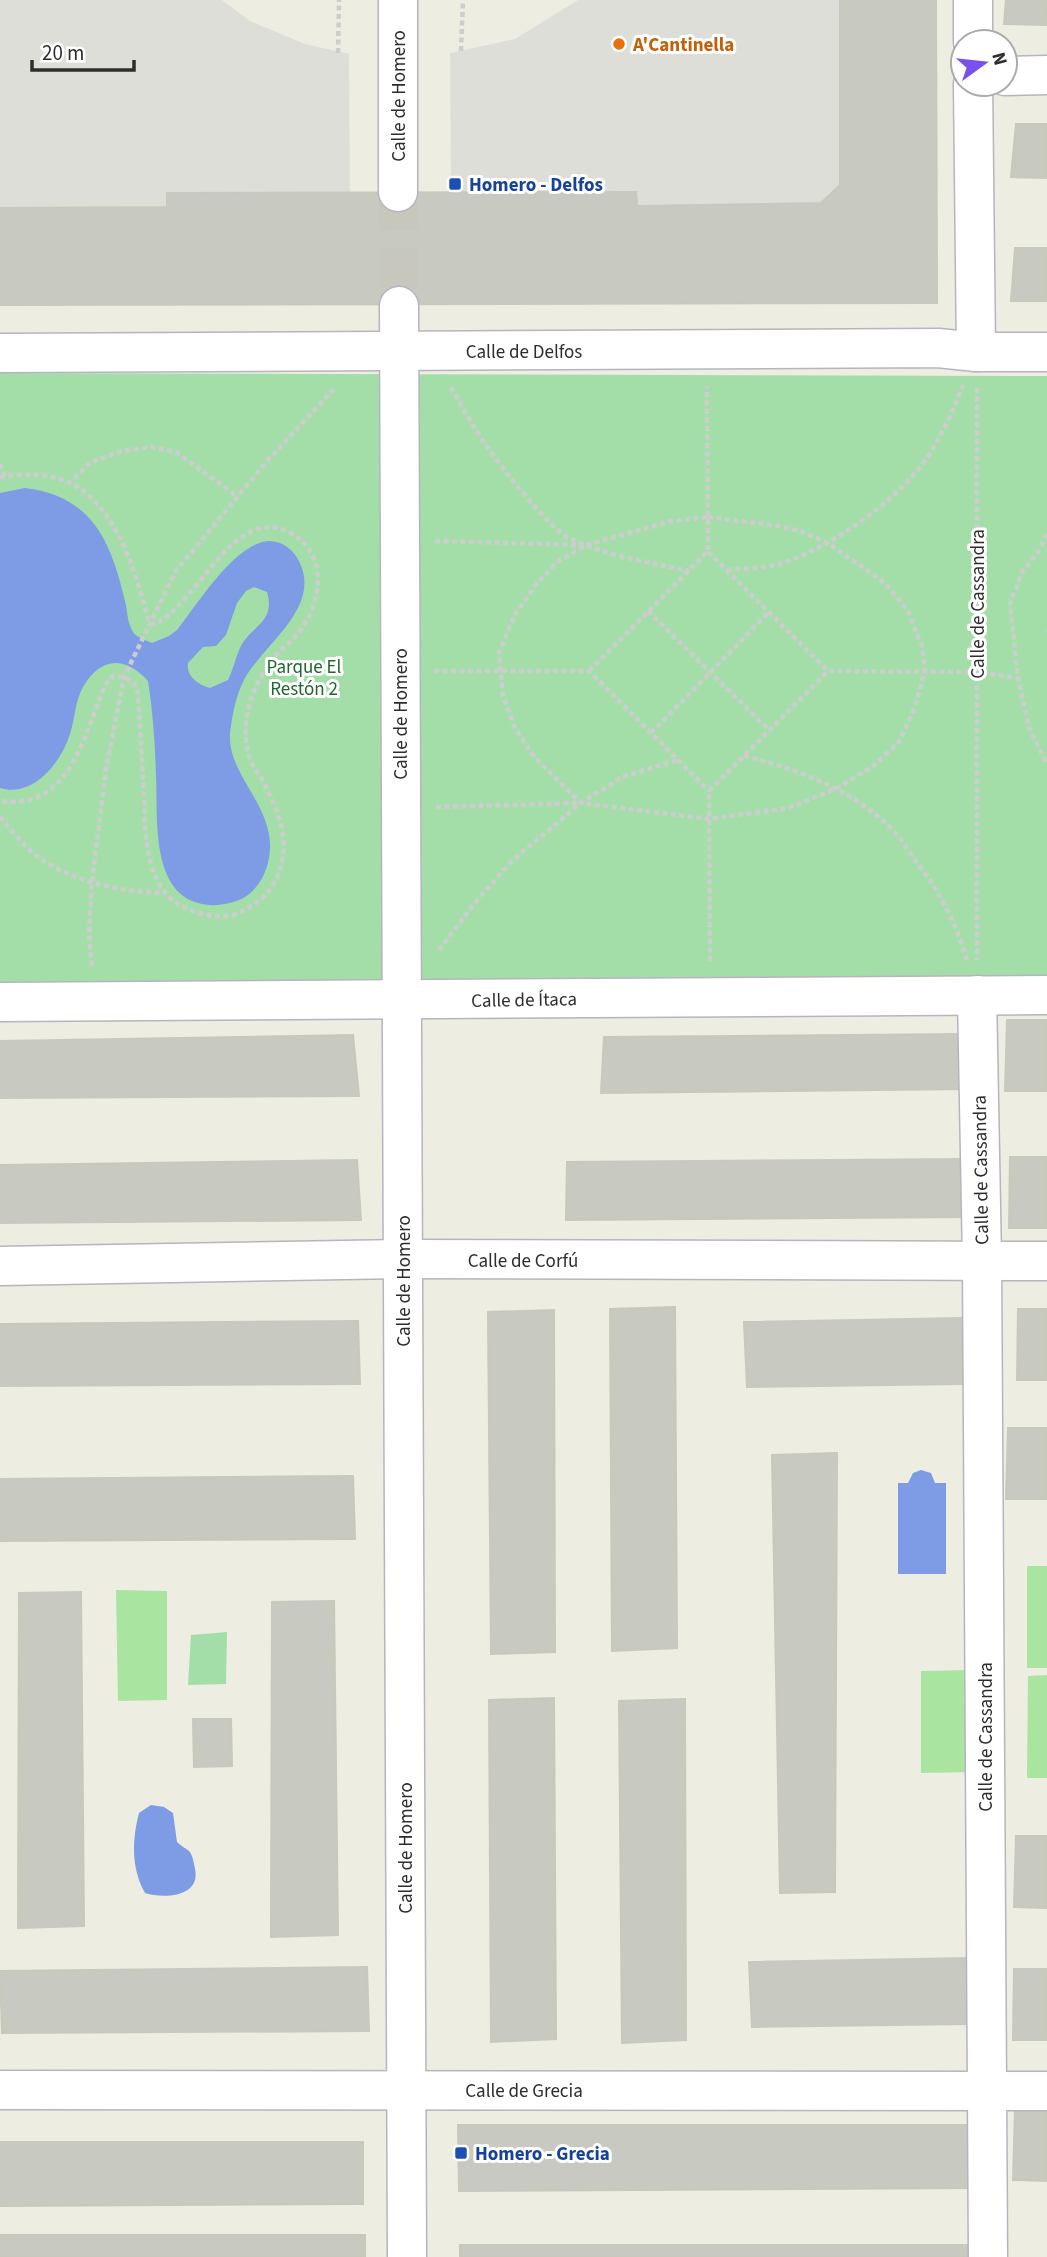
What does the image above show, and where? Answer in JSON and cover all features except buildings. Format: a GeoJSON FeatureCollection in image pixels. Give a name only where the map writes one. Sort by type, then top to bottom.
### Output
{"type":"FeatureCollection","features":[{"type":"Feature","properties":{"kind":"street","name":"Calle de Homero"},"geometry":{"type":"LineString","coordinates":[[398,0],[398,192]]}},
{"type":"Feature","properties":{"kind":"street"},"geometry":{"type":"LineString","coordinates":[[973,0],[973,28]]}},
{"type":"Feature","properties":{"kind":"street"},"geometry":{"type":"LineString","coordinates":[[1019,75],[1047,75]]}},
{"type":"Feature","properties":{"kind":"street"},"geometry":{"type":"LineString","coordinates":[[972,98],[976,352]]}},
{"type":"Feature","properties":{"kind":"street","name":"Calle de Homero"},"geometry":{"type":"LineString","coordinates":[[399,306],[415,352],[399,539],[407,2257]]}},
{"type":"Feature","properties":{"kind":"street","name":"Calle de Delfos"},"geometry":{"type":"LineString","coordinates":[[0,353],[938,348],[976,352],[1047,352]]}},
{"type":"Feature","properties":{"kind":"street","name":"Calle de Cassandra"},"geometry":{"type":"LineString","coordinates":[[977,995],[982,1261],[988,2257]]}},
{"type":"Feature","properties":{"kind":"street","name":"Calle de Ítaca"},"geometry":{"type":"LineString","coordinates":[[0,1002],[1047,995]]}},
{"type":"Feature","properties":{"kind":"street","name":"Calle de Corfú"},"geometry":{"type":"LineString","coordinates":[[0,1266],[403,1259],[1047,1261]]}},
{"type":"Feature","properties":{"kind":"street","name":"Calle de Grecia"},"geometry":{"type":"LineString","coordinates":[[0,2090],[1047,2091]]}},
{"type":"Feature","properties":{"kind":"path"},"geometry":{"type":"LineString","coordinates":[[338,52],[339,0]]}},
{"type":"Feature","properties":{"kind":"path"},"geometry":{"type":"LineString","coordinates":[[461,51],[463,0]]}},
{"type":"Feature","properties":{"kind":"path"},"geometry":{"type":"LineString","coordinates":[[589,671],[708,551],[707,350]]}},
{"type":"Feature","properties":{"kind":"path"},"geometry":{"type":"LineString","coordinates":[[415,352],[484,445],[552,527],[586,545],[630,559],[689,571]]}},
{"type":"Feature","properties":{"kind":"path"},"geometry":{"type":"LineString","coordinates":[[727,570],[775,565],[828,543],[878,510],[923,464],[948,422],[976,352]]}},
{"type":"Feature","properties":{"kind":"path","name":"Calle de Cassandra"},"geometry":{"type":"LineString","coordinates":[[976,352],[977,995]]}},
{"type":"Feature","properties":{"kind":"path"},"geometry":{"type":"LineString","coordinates":[[95,1002],[89,934],[92,881],[106,769],[124,677],[174,572],[268,460],[335,387]]}},
{"type":"Feature","properties":{"kind":"path"},"geometry":{"type":"LineString","coordinates":[[68,484],[91,462],[122,451],[151,447],[176,452],[238,497]]}},
{"type":"Feature","properties":{"kind":"path"},"geometry":{"type":"LineString","coordinates":[[0,464],[2,477],[44,475],[68,484],[96,503],[111,521],[130,559],[149,623]]}},
{"type":"Feature","properties":{"kind":"path"},"geometry":{"type":"LineString","coordinates":[[400,808],[581,803],[709,819],[789,808],[837,788],[872,767],[899,742],[915,707],[926,671],[922,647],[908,611],[886,584],[828,543],[800,531],[779,526],[708,517],[672,520],[586,545],[557,562],[535,586],[514,617],[499,653],[500,671],[503,696],[515,728],[536,758],[581,803]]}},
{"type":"Feature","properties":{"kind":"path"},"geometry":{"type":"LineString","coordinates":[[0,801],[14,803],[34,799],[51,790],[69,772],[84,743],[105,684],[113,676],[124,677],[133,681],[138,693],[146,842],[151,865],[165,893],[183,909],[208,916],[231,915],[252,907],[266,896],[276,881],[284,845],[282,824],[248,753],[245,733],[247,716],[251,695],[272,659],[301,630],[316,601],[319,576],[316,562],[300,538],[286,530],[278,528],[253,531],[226,550],[175,612],[154,624],[149,623]]}},
{"type":"Feature","properties":{"kind":"path"},"geometry":{"type":"LineString","coordinates":[[1047,534],[1038,552],[1021,572],[1010,604],[1018,678],[1029,728],[1047,764]]}},
{"type":"Feature","properties":{"kind":"path"},"geometry":{"type":"LineString","coordinates":[[399,539],[586,545]]}},
{"type":"Feature","properties":{"kind":"path"},"geometry":{"type":"LineString","coordinates":[[708,551],[828,671],[977,672],[1018,678]]}},
{"type":"Feature","properties":{"kind":"path"},"geometry":{"type":"LineString","coordinates":[[648,611],[769,730]]}},
{"type":"Feature","properties":{"kind":"path"},"geometry":{"type":"LineString","coordinates":[[651,733],[769,612]]}},
{"type":"Feature","properties":{"kind":"path"},"geometry":{"type":"LineString","coordinates":[[399,671],[589,671],[709,791]]}},
{"type":"Feature","properties":{"kind":"path"},"geometry":{"type":"LineString","coordinates":[[710,998],[709,791],[828,671]]}},
{"type":"Feature","properties":{"kind":"path"},"geometry":{"type":"LineString","coordinates":[[744,756],[782,765],[837,788],[869,809],[894,832],[935,887],[959,933],[977,995]]}},
{"type":"Feature","properties":{"kind":"path"},"geometry":{"type":"LineString","coordinates":[[400,1001],[477,900],[512,861],[581,803],[622,777],[678,760]]}},
{"type":"Feature","properties":{"kind":"path"},"geometry":{"type":"LineString","coordinates":[[0,817],[40,858],[62,871],[117,888],[165,893]]}},
{"type":"Feature","properties":{"kind":"green space","name":"Parque El Restón 2"},"geometry":{"type":"Polygon","coordinates":[[[0,373],[1047,376],[1047,978],[0,983],[0,373]]]}},
{"type":"Feature","properties":{"kind":"green space"},"geometry":{"type":"Polygon","coordinates":[[[1027,1566],[1047,1566],[1047,1668],[1027,1668],[1027,1566]]]}},
{"type":"Feature","properties":{"kind":"green space"},"geometry":{"type":"Polygon","coordinates":[[[116,1590],[167,1591],[167,1700],[118,1701],[116,1590]]]}},
{"type":"Feature","properties":{"kind":"green space"},"geometry":{"type":"Polygon","coordinates":[[[227,1632],[226,1684],[188,1685],[191,1635],[227,1632]]]}},
{"type":"Feature","properties":{"kind":"green space"},"geometry":{"type":"Polygon","coordinates":[[[971,1670],[972,1772],[921,1773],[921,1671],[971,1670]]]}},
{"type":"Feature","properties":{"kind":"green space"},"geometry":{"type":"Polygon","coordinates":[[[1047,1675],[1047,1778],[1027,1778],[1028,1676],[1047,1675]]]}},
{"type":"Feature","properties":{"kind":"shaded area"},"geometry":{"type":"Polygon","coordinates":[[[0,0],[222,0],[250,21],[305,44],[349,54],[350,192],[167,193],[167,207],[0,208],[0,0]]]}},
{"type":"Feature","properties":{"kind":"shaded area"},"geometry":{"type":"Polygon","coordinates":[[[578,0],[840,0],[840,185],[821,203],[637,206],[636,192],[451,192],[450,53],[515,39],[578,0]]]}},
{"type":"Feature","properties":{"kind":"water"},"geometry":{"type":"Polygon","coordinates":[[[25,488],[48,493],[82,511],[95,525],[113,559],[131,629],[137,636],[152,643],[177,630],[218,576],[244,551],[270,541],[283,545],[297,557],[304,578],[298,609],[245,678],[232,720],[231,749],[236,764],[260,808],[270,840],[265,871],[259,883],[245,897],[224,904],[203,904],[182,895],[171,883],[160,849],[148,681],[131,667],[113,663],[105,665],[90,677],[78,698],[66,745],[44,776],[24,788],[0,788],[0,493],[25,488]],[[254,587],[246,591],[237,603],[226,635],[216,646],[203,647],[188,663],[191,676],[201,685],[210,688],[228,680],[240,648],[268,611],[267,592],[254,587]]]}},
{"type":"Feature","properties":{"kind":"water"},"geometry":{"type":"Polygon","coordinates":[[[921,1470],[931,1473],[935,1483],[946,1483],[946,1574],[898,1574],[898,1483],[908,1483],[913,1473],[921,1470]]]}},
{"type":"Feature","properties":{"kind":"water"},"geometry":{"type":"Polygon","coordinates":[[[151,1805],[164,1807],[173,1813],[177,1842],[190,1852],[193,1858],[195,1878],[187,1890],[179,1894],[162,1896],[145,1893],[137,1874],[134,1844],[139,1813],[151,1805]]]}},
{"type":"Feature","properties":{"kind":"tunnel"},"geometry":{"type":"LineString","coordinates":[[398,192],[399,306]]}},
{"type":"Feature","properties":{"kind":"place","name":"A'Cantinella"},"geometry":{"type":"Point","coordinates":[619,44]}},
{"type":"Feature","properties":{"kind":"place","name":"Homero - Delfos"},"geometry":{"type":"Point","coordinates":[455,184]}},
{"type":"Feature","properties":{"kind":"place","name":"Homero - Grecia"},"geometry":{"type":"Point","coordinates":[461,2153]}}]}
